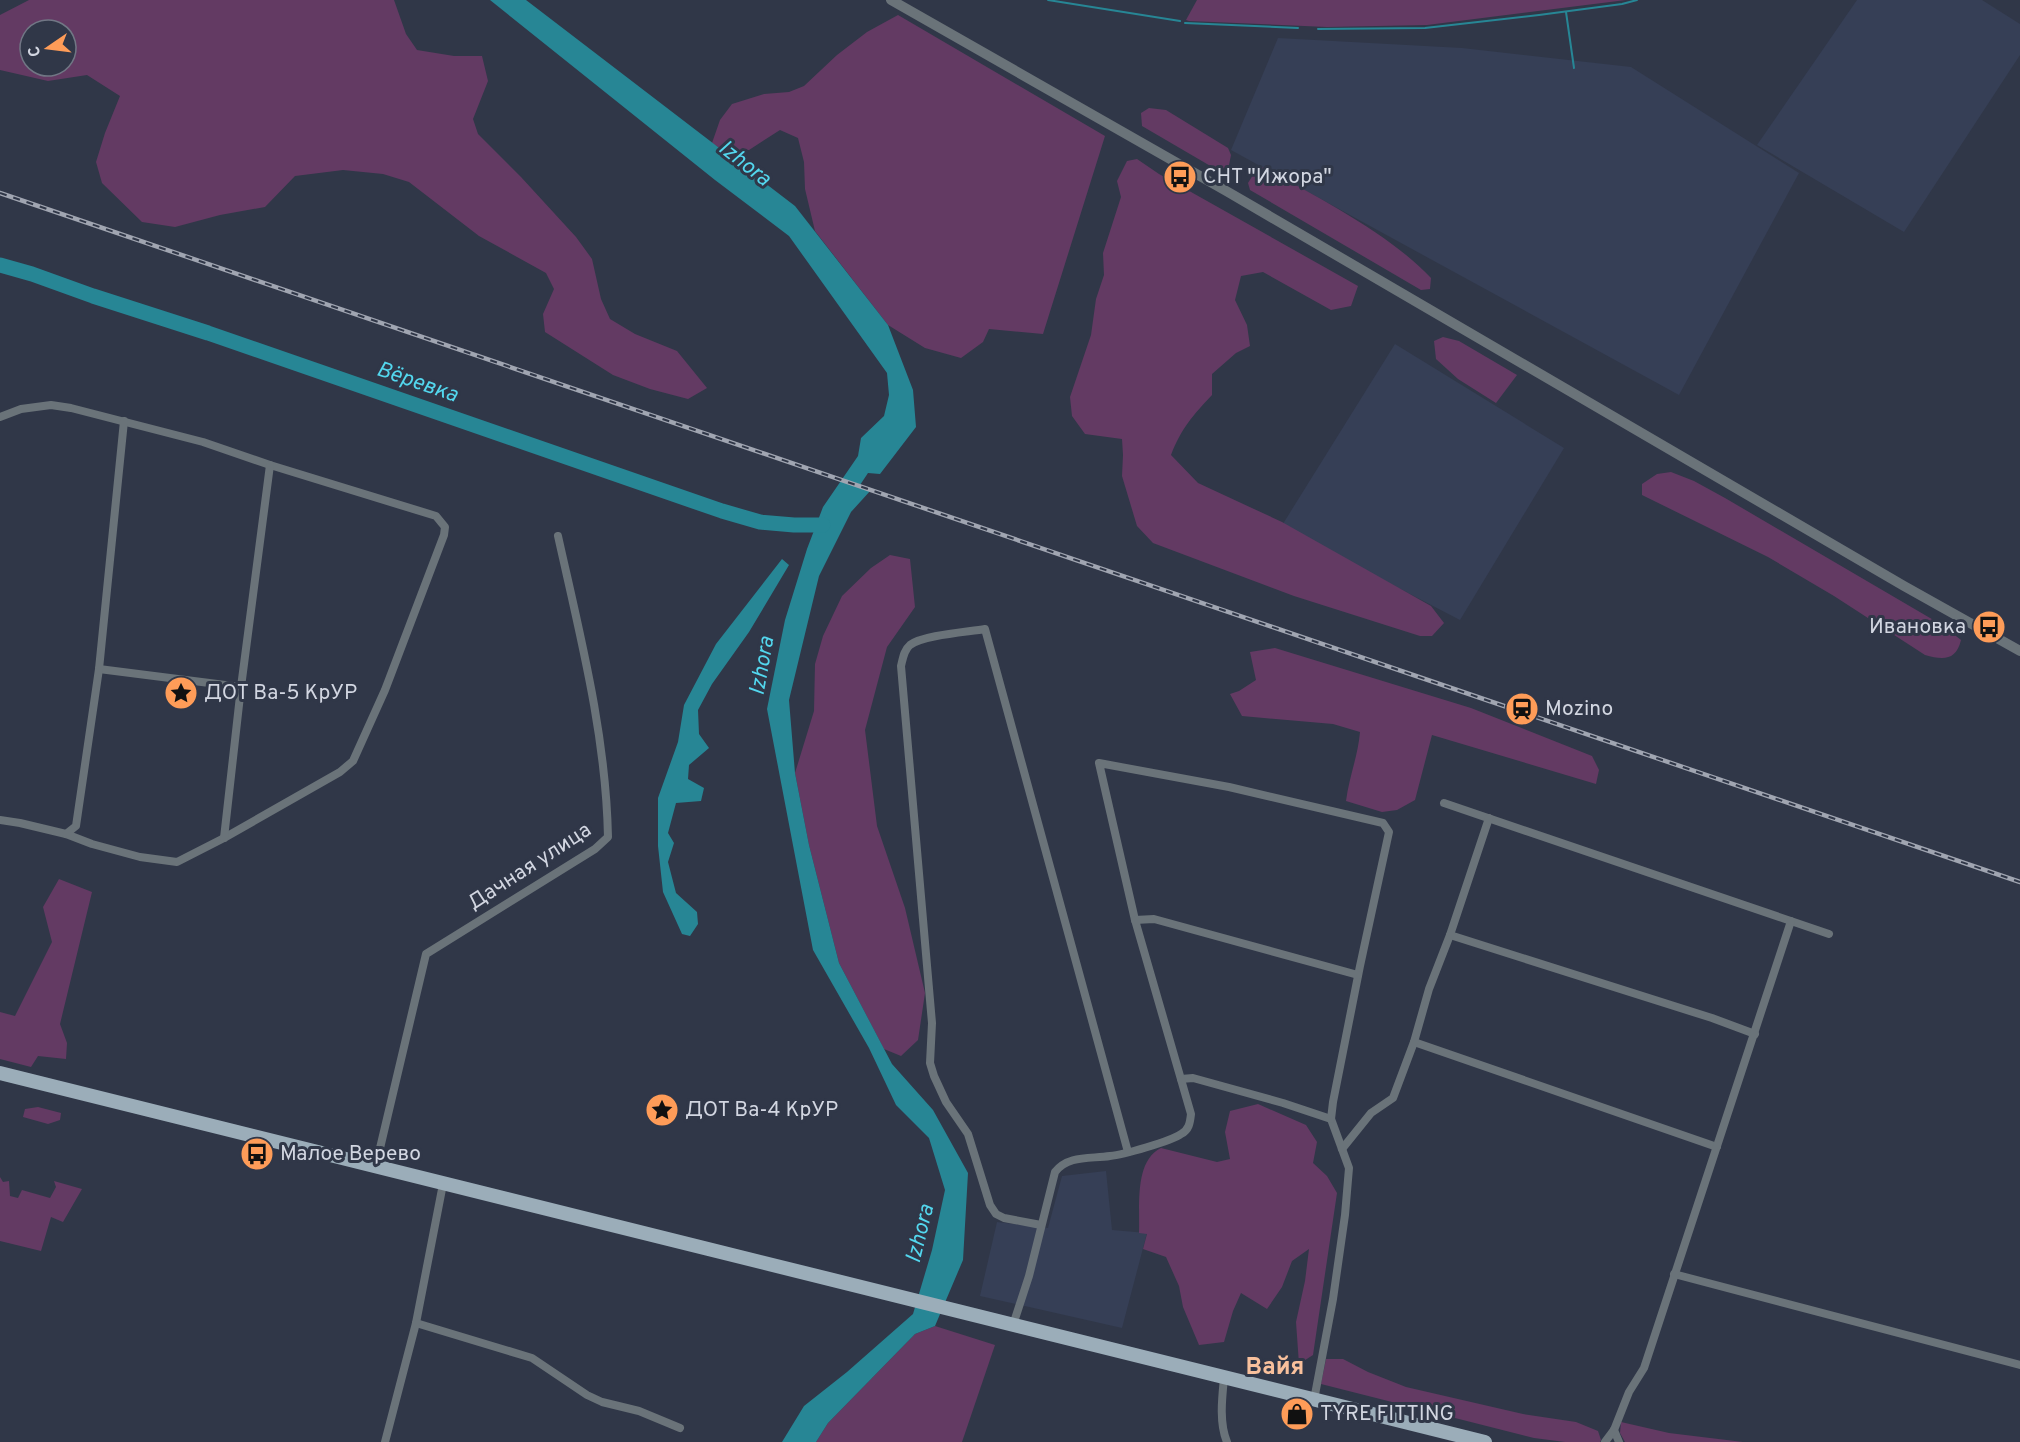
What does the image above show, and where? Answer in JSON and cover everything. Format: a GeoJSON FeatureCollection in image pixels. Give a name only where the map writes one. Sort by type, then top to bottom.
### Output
{"type":"FeatureCollection","features":[{"type":"Feature","properties":{"kind":"main road"},"geometry":{"type":"LineString","coordinates":[[0,1073],[1485,1442]]}},
{"type":"Feature","properties":{"kind":"street"},"geometry":{"type":"LineString","coordinates":[[891,0],[2020,651]]}},
{"type":"Feature","properties":{"kind":"street"},"geometry":{"type":"LineString","coordinates":[[0,417],[21,409],[51,405],[124,421],[203,442],[436,516],[445,527],[444,535],[385,690],[353,761],[340,772],[177,862],[140,857],[92,844],[66,834],[0,820]]}},
{"type":"Feature","properties":{"kind":"street"},"geometry":{"type":"LineString","coordinates":[[66,834],[76,826],[99,669],[124,421]]}},
{"type":"Feature","properties":{"kind":"street"},"geometry":{"type":"LineString","coordinates":[[224,838],[270,465]]}},
{"type":"Feature","properties":{"kind":"street","name":"Дачная улица"},"geometry":{"type":"LineString","coordinates":[[376,1165],[426,954],[595,849],[608,837],[605,774],[584,656],[558,536]]}},
{"type":"Feature","properties":{"kind":"street"},"geometry":{"type":"LineString","coordinates":[[1041,1225],[1004,1218],[996,1214],[990,1205],[968,1134],[946,1102],[930,1063],[932,1023],[901,666],[903,654],[910,645],[921,639],[985,629],[1128,1152]]}},
{"type":"Feature","properties":{"kind":"street"},"geometry":{"type":"LineString","coordinates":[[99,669],[241,687]]}},
{"type":"Feature","properties":{"kind":"street"},"geometry":{"type":"LineString","coordinates":[[1013,1325],[1029,1276],[1055,1172],[1061,1164],[1072,1159],[1113,1156],[1128,1152],[1182,1134],[1190,1125],[1191,1114],[1135,920],[1099,763],[1229,787],[1383,823],[1389,832],[1333,1102],[1331,1119],[1349,1168],[1333,1299],[1314,1400]]}},
{"type":"Feature","properties":{"kind":"street"},"geometry":{"type":"LineString","coordinates":[[1444,803],[1829,934]]}},
{"type":"Feature","properties":{"kind":"street"},"geometry":{"type":"LineString","coordinates":[[1342,1149],[1371,1113],[1393,1098],[1489,818]]}},
{"type":"Feature","properties":{"kind":"street"},"geometry":{"type":"LineString","coordinates":[[1135,920],[1154,919],[1358,975]]}},
{"type":"Feature","properties":{"kind":"street"},"geometry":{"type":"LineString","coordinates":[[1605,1442],[1614,1430],[1629,1392],[1644,1368],[1791,921]]}},
{"type":"Feature","properties":{"kind":"street"},"geometry":{"type":"LineString","coordinates":[[1450,935],[1712,1018],[1755,1034]]}},
{"type":"Feature","properties":{"kind":"street"},"geometry":{"type":"LineString","coordinates":[[1414,1042],[1717,1147]]}},
{"type":"Feature","properties":{"kind":"street"},"geometry":{"type":"LineString","coordinates":[[1181,1079],[1193,1078],[1331,1119]]}},
{"type":"Feature","properties":{"kind":"street"},"geometry":{"type":"LineString","coordinates":[[385,1442],[416,1323],[443,1184]]}},
{"type":"Feature","properties":{"kind":"street"},"geometry":{"type":"LineString","coordinates":[[1674,1274],[2020,1365]]}},
{"type":"Feature","properties":{"kind":"street"},"geometry":{"type":"LineString","coordinates":[[416,1323],[532,1358],[587,1395],[602,1402],[639,1411],[680,1428]]}},
{"type":"Feature","properties":{"kind":"street"},"geometry":{"type":"LineString","coordinates":[[1224,1378],[1223,1432],[1227,1442]]}},
{"type":"Feature","properties":{"kind":"street"},"geometry":{"type":"LineString","coordinates":[[1614,1430],[1619,1442]]}},
{"type":"Feature","properties":{"kind":"shaded area"},"geometry":{"type":"Polygon","coordinates":[[[29,0],[394,0],[406,34],[417,50],[454,56],[482,56],[488,81],[473,119],[478,134],[576,237],[592,259],[601,299],[610,319],[635,334],[677,351],[707,388],[688,399],[650,389],[613,375],[545,332],[543,314],[554,289],[546,273],[479,236],[409,182],[383,174],[343,170],[295,176],[265,207],[220,215],[175,227],[142,222],[102,183],[96,162],[120,96],[87,75],[78,76],[78,18],[18,18],[18,74],[0,70],[0,15],[29,0]]]}},
{"type":"Feature","properties":{"kind":"shaded area"},"geometry":{"type":"Polygon","coordinates":[[[1197,0],[1626,0],[1427,25],[1327,27],[1186,20],[1197,0]]]}},
{"type":"Feature","properties":{"kind":"shaded area"},"geometry":{"type":"Polygon","coordinates":[[[1857,0],[1982,0],[2020,24],[2020,55],[1904,232],[1757,145],[1857,0]]]}},
{"type":"Feature","properties":{"kind":"shaded area"},"geometry":{"type":"Polygon","coordinates":[[[898,15],[1105,136],[1043,334],[989,329],[983,342],[961,358],[925,348],[888,325],[815,231],[805,189],[804,162],[798,138],[780,130],[749,150],[725,152],[712,143],[720,120],[732,104],[764,94],[789,92],[804,86],[837,55],[867,32],[898,15]]]}},
{"type":"Feature","properties":{"kind":"shaded area"},"geometry":{"type":"Polygon","coordinates":[[[1278,38],[1462,48],[1631,67],[1799,173],[1679,395],[1231,150],[1278,38]]]}},
{"type":"Feature","properties":{"kind":"shaded area"},"geometry":{"type":"Polygon","coordinates":[[[35,78],[68,78],[48,81],[35,78]]]}},
{"type":"Feature","properties":{"kind":"shaded area"},"geometry":{"type":"Polygon","coordinates":[[[1149,108],[1166,110],[1228,148],[1231,155],[1229,165],[1219,171],[1142,126],[1141,113],[1149,108]]]}},
{"type":"Feature","properties":{"kind":"shaded area"},"geometry":{"type":"Polygon","coordinates":[[[1137,159],[1159,174],[1358,286],[1351,306],[1331,310],[1263,272],[1241,276],[1235,300],[1247,325],[1250,346],[1236,353],[1212,374],[1212,395],[1188,423],[1171,455],[1198,483],[1282,522],[1431,606],[1444,623],[1432,636],[1420,636],[1294,596],[1153,543],[1137,526],[1122,476],[1122,439],[1085,434],[1072,416],[1070,397],[1091,335],[1096,299],[1104,275],[1103,253],[1121,197],[1117,181],[1127,161],[1137,159]]]}},
{"type":"Feature","properties":{"kind":"shaded area"},"geometry":{"type":"Polygon","coordinates":[[[1262,167],[1351,217],[1395,246],[1431,278],[1430,289],[1421,290],[1250,190],[1248,183],[1262,167]]]}},
{"type":"Feature","properties":{"kind":"shaded area"},"geometry":{"type":"Polygon","coordinates":[[[1443,337],[1459,341],[1517,375],[1496,403],[1458,379],[1436,359],[1434,341],[1443,337]]]}},
{"type":"Feature","properties":{"kind":"shaded area"},"geometry":{"type":"Polygon","coordinates":[[[1395,344],[1564,448],[1460,620],[1281,527],[1395,344]]]}},
{"type":"Feature","properties":{"kind":"shaded area"},"geometry":{"type":"Polygon","coordinates":[[[1671,472],[1694,481],[1725,498],[1942,625],[1961,640],[1956,652],[1943,658],[1925,655],[1834,596],[1768,557],[1642,495],[1642,484],[1657,474],[1671,472]]]}},
{"type":"Feature","properties":{"kind":"shaded area"},"geometry":{"type":"Polygon","coordinates":[[[890,555],[910,559],[915,607],[887,647],[865,730],[877,826],[905,908],[925,993],[918,1040],[901,1056],[884,1049],[839,963],[809,845],[795,773],[814,711],[815,664],[823,636],[842,596],[871,568],[890,555]]]}},
{"type":"Feature","properties":{"kind":"shaded area"},"geometry":{"type":"Polygon","coordinates":[[[1275,648],[1471,708],[1592,756],[1599,770],[1596,784],[1432,735],[1415,800],[1397,810],[1382,812],[1346,801],[1360,732],[1333,724],[1242,716],[1230,694],[1256,680],[1250,652],[1275,648]]]}},
{"type":"Feature","properties":{"kind":"shaded area"},"geometry":{"type":"Polygon","coordinates":[[[59,879],[92,892],[60,1024],[67,1043],[66,1059],[38,1056],[31,1067],[0,1059],[0,1012],[15,1016],[52,942],[43,907],[59,879]]]}},
{"type":"Feature","properties":{"kind":"shaded area"},"geometry":{"type":"Polygon","coordinates":[[[1258,1104],[1306,1125],[1317,1142],[1313,1163],[1327,1176],[1337,1193],[1313,1355],[1299,1364],[1296,1322],[1309,1249],[1292,1261],[1282,1287],[1267,1309],[1241,1293],[1224,1342],[1199,1345],[1183,1307],[1179,1286],[1166,1257],[1143,1249],[1147,1234],[1139,1233],[1140,1186],[1146,1163],[1152,1154],[1161,1148],[1217,1162],[1230,1159],[1225,1132],[1230,1111],[1258,1104]]]}},
{"type":"Feature","properties":{"kind":"shaded area"},"geometry":{"type":"Polygon","coordinates":[[[38,1107],[61,1113],[60,1120],[48,1124],[23,1117],[25,1109],[38,1107]]]}},
{"type":"Feature","properties":{"kind":"shaded area"},"geometry":{"type":"Polygon","coordinates":[[[1106,1171],[1112,1230],[1147,1233],[1122,1328],[980,1296],[997,1222],[1048,1228],[1062,1176],[1106,1171]]]}},
{"type":"Feature","properties":{"kind":"shaded area"},"geometry":{"type":"Polygon","coordinates":[[[0,1177],[3,1182],[9,1181],[10,1196],[18,1198],[22,1190],[50,1198],[56,1187],[54,1181],[82,1189],[63,1222],[51,1217],[41,1251],[0,1241],[0,1177]]]}},
{"type":"Feature","properties":{"kind":"shaded area"},"geometry":{"type":"Polygon","coordinates":[[[935,1326],[995,1345],[962,1442],[816,1442],[828,1423],[915,1334],[935,1326]]]}},
{"type":"Feature","properties":{"kind":"shaded area"},"geometry":{"type":"Polygon","coordinates":[[[1326,1359],[1343,1359],[1406,1387],[1523,1414],[1576,1422],[1598,1431],[1601,1440],[1600,1442],[1565,1442],[1534,1438],[1321,1384],[1326,1359]]]}},
{"type":"Feature","properties":{"kind":"shaded area"},"geometry":{"type":"Polygon","coordinates":[[[1621,1422],[1669,1433],[1743,1442],[1625,1442],[1620,1433],[1621,1422]]]}},
{"type":"Feature","properties":{"kind":"water"},"geometry":{"type":"Polygon","coordinates":[[[490,0],[526,0],[795,206],[888,325],[913,390],[916,427],[880,474],[868,473],[860,485],[871,490],[851,512],[819,576],[789,700],[795,773],[809,845],[839,963],[892,1064],[933,1110],[968,1173],[963,1260],[935,1326],[915,1334],[828,1423],[816,1442],[782,1442],[804,1406],[913,1314],[932,1250],[945,1190],[929,1138],[896,1105],[869,1048],[813,950],[767,709],[785,620],[807,549],[823,507],[858,456],[861,438],[884,416],[889,395],[887,373],[789,236],[715,180],[490,0]]]}},
{"type":"Feature","properties":{"kind":"water"},"geometry":{"type":"Polygon","coordinates":[[[782,559],[789,565],[749,632],[712,684],[698,710],[699,734],[709,748],[689,765],[688,779],[704,788],[701,801],[676,803],[668,833],[674,843],[668,862],[676,893],[697,912],[698,924],[690,936],[682,934],[663,892],[658,846],[658,798],[678,742],[684,705],[716,644],[782,559]]]}},
{"type":"Feature","properties":{"kind":"waterway"},"geometry":{"type":"LineString","coordinates":[[1048,0],[1180,21]]}},
{"type":"Feature","properties":{"kind":"waterway"},"geometry":{"type":"LineString","coordinates":[[1318,29],[1425,28],[1539,15],[1637,0]]}},
{"type":"Feature","properties":{"kind":"waterway"},"geometry":{"type":"LineString","coordinates":[[1566,12],[1574,68]]}},
{"type":"Feature","properties":{"kind":"waterway"},"geometry":{"type":"LineString","coordinates":[[1185,23],[1298,28]]}},
{"type":"Feature","properties":{"kind":"waterway","name":"Вёревка"},"geometry":{"type":"LineString","coordinates":[[0,265],[208,333],[722,511],[760,522],[823,525]]}},
{"type":"Feature","properties":{"kind":"railway"},"geometry":{"type":"LineString","coordinates":[[0,193],[2020,882]]}},
{"type":"Feature","properties":{"kind":"place","name":"СНТ \"Ижора\""},"geometry":{"type":"Point","coordinates":[1180,177]}},
{"type":"Feature","properties":{"kind":"place","name":"Ивановка"},"geometry":{"type":"Point","coordinates":[1989,627]}},
{"type":"Feature","properties":{"kind":"place","name":"ДОТ Ва-5 КрУР"},"geometry":{"type":"Point","coordinates":[181,693]}},
{"type":"Feature","properties":{"kind":"place","name":"Mozino"},"geometry":{"type":"Point","coordinates":[1522,709]}},
{"type":"Feature","properties":{"kind":"place","name":"ДОТ Ва-4 КрУР"},"geometry":{"type":"Point","coordinates":[662,1110]}},
{"type":"Feature","properties":{"kind":"place","name":"Малое Верево"},"geometry":{"type":"Point","coordinates":[257,1154]}},
{"type":"Feature","properties":{"kind":"place","name":"TYRE FITTING"},"geometry":{"type":"Point","coordinates":[1297,1414]}},
{"type":"Feature","properties":{"kind":"district","name":"Вайя"},"geometry":{"type":"Point","coordinates":[1275,1368]}},
{"type":"Feature","properties":{"kind":"water label","name":"Izhora"},"geometry":{"type":"Point","coordinates":[744,164]}},
{"type":"Feature","properties":{"kind":"water label","name":"Izhora"},"geometry":{"type":"Point","coordinates":[763,666]}},
{"type":"Feature","properties":{"kind":"water label","name":"Izhora"},"geometry":{"type":"Point","coordinates":[921,1234]}}]}
